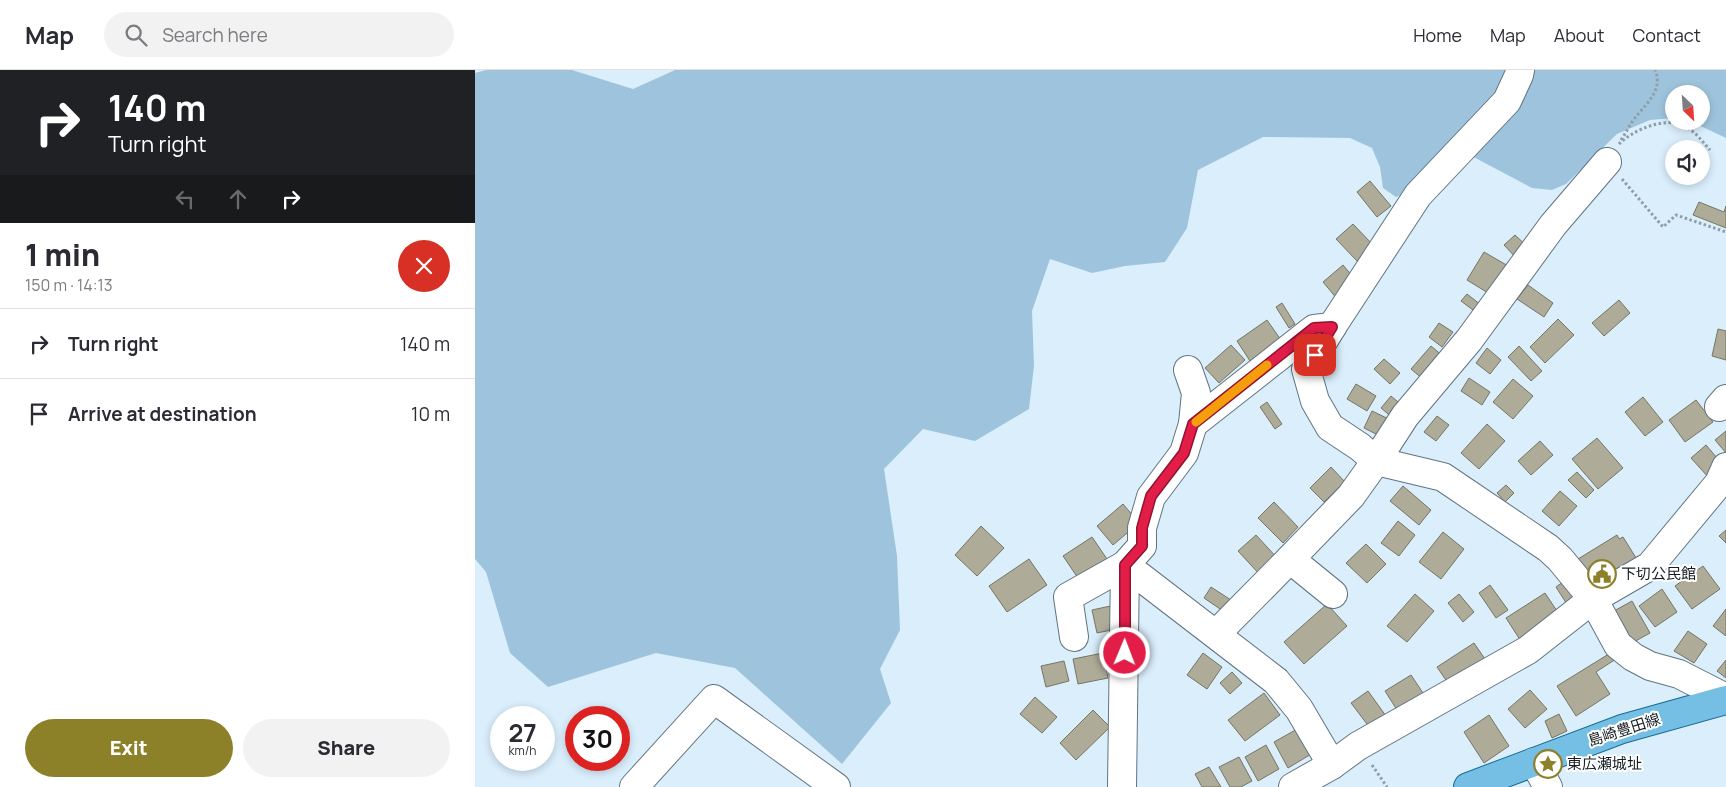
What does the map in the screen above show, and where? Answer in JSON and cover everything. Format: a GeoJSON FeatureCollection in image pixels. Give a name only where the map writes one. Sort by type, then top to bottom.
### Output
{"type":"FeatureCollection","features":[{"type":"Feature","properties":{"kind":"main road","name":"島崎豊田線"},"geometry":{"type":"LineString","coordinates":[[1468,787],[1622,728],[1726,699]]}},
{"type":"Feature","properties":{"kind":"street"},"geometry":{"type":"LineString","coordinates":[[1520,70],[1507,101],[1418,195],[1332,327],[1306,369],[1315,401],[1330,427],[1376,461],[1443,477],[1548,548],[1560,559],[1593,599],[1618,645],[1633,657],[1650,666],[1679,674],[1726,699]]}},
{"type":"Feature","properties":{"kind":"street"},"geometry":{"type":"LineString","coordinates":[[1216,634],[1351,496],[1405,416],[1469,340],[1553,225],[1613,152]]}},
{"type":"Feature","properties":{"kind":"street"},"geometry":{"type":"LineString","coordinates":[[1193,424],[1314,328],[1332,327]]}},
{"type":"Feature","properties":{"kind":"street"},"geometry":{"type":"LineString","coordinates":[[1074,638],[1068,597],[1125,565],[1142,546],[1142,528],[1151,496],[1184,453],[1193,424],[1196,393],[1188,370]]}},
{"type":"Feature","properties":{"kind":"street"},"geometry":{"type":"LineString","coordinates":[[1293,787],[1332,765],[1358,746],[1528,650],[1593,599],[1650,566],[1719,483],[1726,467]]}},
{"type":"Feature","properties":{"kind":"street"},"geometry":{"type":"LineString","coordinates":[[1290,558],[1333,594]]}},
{"type":"Feature","properties":{"kind":"street"},"geometry":{"type":"LineString","coordinates":[[1125,565],[1276,681],[1299,709],[1332,765]]}},
{"type":"Feature","properties":{"kind":"street"},"geometry":{"type":"LineString","coordinates":[[1123,787],[1125,565]]}},
{"type":"Feature","properties":{"kind":"street"},"geometry":{"type":"LineString","coordinates":[[634,787],[714,700],[836,787]]}},
{"type":"Feature","properties":{"kind":"street"},"geometry":{"type":"LineString","coordinates":[[1534,762],[1548,787]]}},
{"type":"Feature","properties":{"kind":"path"},"geometry":{"type":"LineString","coordinates":[[1613,152],[1634,120],[1654,96],[1658,80],[1655,70]]}},
{"type":"Feature","properties":{"kind":"path"},"geometry":{"type":"LineString","coordinates":[[1613,152],[1629,136],[1646,128],[1668,122],[1683,125],[1701,140]]}},
{"type":"Feature","properties":{"kind":"path"},"geometry":{"type":"LineString","coordinates":[[1613,152],[1663,228],[1676,215],[1726,232]]}},
{"type":"Feature","properties":{"kind":"shaded area"},"geometry":{"type":"Polygon","coordinates":[[[486,70],[572,70],[633,89],[675,70],[1726,70],[1726,138],[1709,130],[1710,85],[1665,85],[1665,119],[1650,120],[1617,134],[1566,184],[1552,190],[1532,188],[1466,153],[1416,189],[1396,197],[1383,188],[1380,167],[1372,148],[1350,138],[1263,137],[1198,170],[1187,228],[1165,262],[1125,266],[1092,273],[1050,259],[1032,311],[1034,366],[1029,409],[975,441],[923,429],[884,469],[897,556],[900,630],[880,669],[891,703],[842,764],[735,668],[656,653],[548,687],[510,653],[486,572],[475,559],[475,73],[486,70]]]}},
{"type":"Feature","properties":{"kind":"building"},"geometry":{"type":"Polygon","coordinates":[[[1370,181],[1391,206],[1377,217],[1357,192],[1370,181]]]}},
{"type":"Feature","properties":{"kind":"building"},"geometry":{"type":"Polygon","coordinates":[[[1699,202],[1724,212],[1726,206],[1726,228],[1693,215],[1699,202]]]}},
{"type":"Feature","properties":{"kind":"building"},"geometry":{"type":"Polygon","coordinates":[[[1353,224],[1374,246],[1357,261],[1336,239],[1353,224]]]}},
{"type":"Feature","properties":{"kind":"building"},"geometry":{"type":"Polygon","coordinates":[[[1515,235],[1530,249],[1519,261],[1504,245],[1515,235]]]}},
{"type":"Feature","properties":{"kind":"building"},"geometry":{"type":"Polygon","coordinates":[[[1484,252],[1510,267],[1493,296],[1467,280],[1484,252]]]}},
{"type":"Feature","properties":{"kind":"building"},"geometry":{"type":"Polygon","coordinates":[[[1343,265],[1358,283],[1338,300],[1323,282],[1343,265]]]}},
{"type":"Feature","properties":{"kind":"building"},"geometry":{"type":"Polygon","coordinates":[[[1528,285],[1553,303],[1544,317],[1517,299],[1528,285]]]}},
{"type":"Feature","properties":{"kind":"building"},"geometry":{"type":"Polygon","coordinates":[[[1467,294],[1486,309],[1481,316],[1461,301],[1467,294]]]}},
{"type":"Feature","properties":{"kind":"building"},"geometry":{"type":"Polygon","coordinates":[[[1619,300],[1630,313],[1604,336],[1592,323],[1619,300]]]}},
{"type":"Feature","properties":{"kind":"building"},"geometry":{"type":"Polygon","coordinates":[[[1282,303],[1295,324],[1289,328],[1276,307],[1282,303]]]}},
{"type":"Feature","properties":{"kind":"building"},"geometry":{"type":"Polygon","coordinates":[[[1558,319],[1574,335],[1545,363],[1530,347],[1558,319]]]}},
{"type":"Feature","properties":{"kind":"building"},"geometry":{"type":"Polygon","coordinates":[[[1267,320],[1281,340],[1250,361],[1237,341],[1267,320]]]}},
{"type":"Feature","properties":{"kind":"building"},"geometry":{"type":"Polygon","coordinates":[[[1439,323],[1453,332],[1442,347],[1429,337],[1439,323]]]}},
{"type":"Feature","properties":{"kind":"building"},"geometry":{"type":"Polygon","coordinates":[[[1718,329],[1726,331],[1726,360],[1712,356],[1718,329]]]}},
{"type":"Feature","properties":{"kind":"building"},"geometry":{"type":"Polygon","coordinates":[[[1231,345],[1245,360],[1219,383],[1205,368],[1231,345]]]}},
{"type":"Feature","properties":{"kind":"building"},"geometry":{"type":"Polygon","coordinates":[[[1431,346],[1444,357],[1424,380],[1411,369],[1431,346]]]}},
{"type":"Feature","properties":{"kind":"building"},"geometry":{"type":"Polygon","coordinates":[[[1519,346],[1542,371],[1531,381],[1508,357],[1519,346]]]}},
{"type":"Feature","properties":{"kind":"building"},"geometry":{"type":"Polygon","coordinates":[[[1487,348],[1501,360],[1490,374],[1476,363],[1487,348]]]}},
{"type":"Feature","properties":{"kind":"building"},"geometry":{"type":"Polygon","coordinates":[[[1384,359],[1400,373],[1390,384],[1374,369],[1384,359]]]}},
{"type":"Feature","properties":{"kind":"building"},"geometry":{"type":"Polygon","coordinates":[[[1469,378],[1490,392],[1482,405],[1461,391],[1469,378]]]}},
{"type":"Feature","properties":{"kind":"building"},"geometry":{"type":"Polygon","coordinates":[[[1513,379],[1533,396],[1513,419],[1493,402],[1513,379]]]}},
{"type":"Feature","properties":{"kind":"building"},"geometry":{"type":"Polygon","coordinates":[[[1356,384],[1376,396],[1367,411],[1347,399],[1356,384]]]}},
{"type":"Feature","properties":{"kind":"building"},"geometry":{"type":"Polygon","coordinates":[[[1391,396],[1404,407],[1394,419],[1381,408],[1391,396]]]}},
{"type":"Feature","properties":{"kind":"building"},"geometry":{"type":"Polygon","coordinates":[[[1643,397],[1663,422],[1645,436],[1625,412],[1643,397]]]}},
{"type":"Feature","properties":{"kind":"building"},"geometry":{"type":"Polygon","coordinates":[[[1696,400],[1713,422],[1685,442],[1669,420],[1696,400]]]}},
{"type":"Feature","properties":{"kind":"building"},"geometry":{"type":"Polygon","coordinates":[[[1267,402],[1282,424],[1275,429],[1260,407],[1267,402]]]}},
{"type":"Feature","properties":{"kind":"building"},"geometry":{"type":"Polygon","coordinates":[[[1372,411],[1395,422],[1386,439],[1364,428],[1372,411]]]}},
{"type":"Feature","properties":{"kind":"building"},"geometry":{"type":"Polygon","coordinates":[[[1437,416],[1449,425],[1436,441],[1424,432],[1437,416]]]}},
{"type":"Feature","properties":{"kind":"building"},"geometry":{"type":"Polygon","coordinates":[[[1487,424],[1505,441],[1479,469],[1461,453],[1487,424]]]}},
{"type":"Feature","properties":{"kind":"building"},"geometry":{"type":"Polygon","coordinates":[[[1726,431],[1726,453],[1715,440],[1726,431]]]}},
{"type":"Feature","properties":{"kind":"building"},"geometry":{"type":"Polygon","coordinates":[[[1597,438],[1623,468],[1598,489],[1572,459],[1597,438]]]}},
{"type":"Feature","properties":{"kind":"building"},"geometry":{"type":"Polygon","coordinates":[[[1540,441],[1553,455],[1531,475],[1518,461],[1540,441]]]}},
{"type":"Feature","properties":{"kind":"building"},"geometry":{"type":"Polygon","coordinates":[[[1706,445],[1723,465],[1709,478],[1691,458],[1706,445]]]}},
{"type":"Feature","properties":{"kind":"building"},"geometry":{"type":"Polygon","coordinates":[[[1331,467],[1345,482],[1324,502],[1310,488],[1331,467]]]}},
{"type":"Feature","properties":{"kind":"building"},"geometry":{"type":"Polygon","coordinates":[[[1577,472],[1594,490],[1586,498],[1568,480],[1577,472]]]}},
{"type":"Feature","properties":{"kind":"building"},"geometry":{"type":"Polygon","coordinates":[[[1506,485],[1514,493],[1505,502],[1497,493],[1506,485]]]}},
{"type":"Feature","properties":{"kind":"building"},"geometry":{"type":"Polygon","coordinates":[[[1403,486],[1431,510],[1419,525],[1390,501],[1403,486]]]}},
{"type":"Feature","properties":{"kind":"building"},"geometry":{"type":"Polygon","coordinates":[[[1560,491],[1577,506],[1559,526],[1542,511],[1560,491]]]}},
{"type":"Feature","properties":{"kind":"building"},"geometry":{"type":"Polygon","coordinates":[[[1274,502],[1298,527],[1283,543],[1258,518],[1274,502]]]}},
{"type":"Feature","properties":{"kind":"building"},"geometry":{"type":"Polygon","coordinates":[[[1123,504],[1139,523],[1113,545],[1097,526],[1123,504]]]}},
{"type":"Feature","properties":{"kind":"building"},"geometry":{"type":"Polygon","coordinates":[[[1398,521],[1415,535],[1399,556],[1381,543],[1398,521]]]}},
{"type":"Feature","properties":{"kind":"building"},"geometry":{"type":"Polygon","coordinates":[[[981,526],[1004,548],[977,576],[955,555],[981,526]]]}},
{"type":"Feature","properties":{"kind":"building"},"geometry":{"type":"Polygon","coordinates":[[[1726,530],[1726,543],[1719,536],[1726,530]]]}},
{"type":"Feature","properties":{"kind":"building"},"geometry":{"type":"Polygon","coordinates":[[[1443,532],[1464,549],[1441,579],[1419,562],[1443,532]]]}},
{"type":"Feature","properties":{"kind":"building"},"geometry":{"type":"Polygon","coordinates":[[[1256,535],[1279,560],[1261,576],[1238,551],[1256,535]]]}},
{"type":"Feature","properties":{"kind":"building","name":"下切公民館"},"geometry":{"type":"Polygon","coordinates":[[[1617,535],[1619,539],[1623,537],[1638,561],[1596,587],[1578,559],[1617,535]]]}},
{"type":"Feature","properties":{"kind":"building"},"geometry":{"type":"Polygon","coordinates":[[[1092,537],[1107,559],[1078,578],[1063,556],[1092,537]]]}},
{"type":"Feature","properties":{"kind":"building"},"geometry":{"type":"Polygon","coordinates":[[[1366,544],[1386,564],[1367,583],[1346,563],[1366,544]]]}},
{"type":"Feature","properties":{"kind":"building"},"geometry":{"type":"Polygon","coordinates":[[[1029,559],[1047,585],[1007,612],[989,586],[1029,559]]]}},
{"type":"Feature","properties":{"kind":"building"},"geometry":{"type":"Polygon","coordinates":[[[1703,566],[1720,589],[1692,609],[1675,586],[1703,566]]]}},
{"type":"Feature","properties":{"kind":"building"},"geometry":{"type":"Polygon","coordinates":[[[1567,579],[1582,602],[1570,609],[1556,587],[1567,579]]]}},
{"type":"Feature","properties":{"kind":"building"},"geometry":{"type":"Polygon","coordinates":[[[1490,585],[1508,610],[1496,618],[1479,593],[1490,585]]]}},
{"type":"Feature","properties":{"kind":"building"},"geometry":{"type":"Polygon","coordinates":[[[1211,587],[1231,600],[1223,611],[1204,598],[1211,587]]]}},
{"type":"Feature","properties":{"kind":"building"},"geometry":{"type":"Polygon","coordinates":[[[1662,589],[1677,612],[1655,627],[1639,606],[1662,589]]]}},
{"type":"Feature","properties":{"kind":"building"},"geometry":{"type":"Polygon","coordinates":[[[1545,593],[1563,620],[1524,646],[1506,618],[1545,593]]]}},
{"type":"Feature","properties":{"kind":"building"},"geometry":{"type":"Polygon","coordinates":[[[1415,594],[1434,611],[1407,642],[1387,626],[1415,594]]]}},
{"type":"Feature","properties":{"kind":"building"},"geometry":{"type":"Polygon","coordinates":[[[1459,594],[1474,612],[1463,622],[1448,603],[1459,594]]]}},
{"type":"Feature","properties":{"kind":"building"},"geometry":{"type":"Polygon","coordinates":[[[1632,601],[1650,633],[1632,643],[1614,611],[1632,601]]]}},
{"type":"Feature","properties":{"kind":"building"},"geometry":{"type":"Polygon","coordinates":[[[1327,604],[1347,626],[1304,664],[1284,642],[1327,604]]]}},
{"type":"Feature","properties":{"kind":"building"},"geometry":{"type":"Polygon","coordinates":[[[1115,605],[1121,628],[1097,633],[1092,610],[1115,605]]]}},
{"type":"Feature","properties":{"kind":"building"},"geometry":{"type":"Polygon","coordinates":[[[1726,609],[1726,636],[1713,626],[1726,609]]]}},
{"type":"Feature","properties":{"kind":"building"},"geometry":{"type":"Polygon","coordinates":[[[1688,631],[1707,644],[1694,663],[1674,651],[1688,631]]]}},
{"type":"Feature","properties":{"kind":"building"},"geometry":{"type":"Polygon","coordinates":[[[1474,643],[1487,662],[1450,686],[1437,667],[1474,643]]]}},
{"type":"Feature","properties":{"kind":"building"},"geometry":{"type":"Polygon","coordinates":[[[1612,652],[1616,659],[1596,672],[1610,694],[1576,716],[1557,686],[1612,652]]]}},
{"type":"Feature","properties":{"kind":"building"},"geometry":{"type":"Polygon","coordinates":[[[1103,653],[1108,678],[1078,684],[1073,659],[1103,653]]]}},
{"type":"Feature","properties":{"kind":"building"},"geometry":{"type":"Polygon","coordinates":[[[1203,653],[1222,667],[1207,689],[1187,675],[1203,653]]]}},
{"type":"Feature","properties":{"kind":"building"},"geometry":{"type":"Polygon","coordinates":[[[1726,660],[1726,678],[1717,671],[1726,660]]]}},
{"type":"Feature","properties":{"kind":"building"},"geometry":{"type":"Polygon","coordinates":[[[1064,661],[1069,681],[1046,687],[1041,666],[1064,661]]]}},
{"type":"Feature","properties":{"kind":"building"},"geometry":{"type":"Polygon","coordinates":[[[1232,672],[1242,683],[1230,694],[1220,683],[1232,672]]]}},
{"type":"Feature","properties":{"kind":"building"},"geometry":{"type":"Polygon","coordinates":[[[1411,675],[1425,696],[1399,713],[1385,691],[1411,675]]]}},
{"type":"Feature","properties":{"kind":"building"},"geometry":{"type":"Polygon","coordinates":[[[1530,690],[1547,709],[1525,728],[1508,709],[1530,690]]]}},
{"type":"Feature","properties":{"kind":"building"},"geometry":{"type":"Polygon","coordinates":[[[1368,691],[1386,716],[1370,728],[1351,703],[1368,691]]]}},
{"type":"Feature","properties":{"kind":"building"},"geometry":{"type":"Polygon","coordinates":[[[1264,693],[1280,715],[1245,741],[1228,720],[1264,693]]]}},
{"type":"Feature","properties":{"kind":"building"},"geometry":{"type":"Polygon","coordinates":[[[1035,697],[1057,717],[1042,733],[1020,714],[1035,697]]]}},
{"type":"Feature","properties":{"kind":"building"},"geometry":{"type":"Polygon","coordinates":[[[1093,710],[1110,727],[1076,760],[1060,743],[1093,710]]]}},
{"type":"Feature","properties":{"kind":"building"},"geometry":{"type":"Polygon","coordinates":[[[1559,714],[1567,731],[1552,738],[1545,721],[1559,714]]]}},
{"type":"Feature","properties":{"kind":"building"},"geometry":{"type":"Polygon","coordinates":[[[1489,715],[1509,746],[1484,763],[1464,732],[1489,715]]]}},
{"type":"Feature","properties":{"kind":"building"},"geometry":{"type":"Polygon","coordinates":[[[1299,728],[1313,753],[1288,768],[1274,742],[1299,728]]]}},
{"type":"Feature","properties":{"kind":"building"},"geometry":{"type":"Polygon","coordinates":[[[1266,745],[1279,769],[1258,781],[1245,757],[1266,745]]]}},
{"type":"Feature","properties":{"kind":"building"},"geometry":{"type":"Polygon","coordinates":[[[1239,757],[1252,781],[1241,787],[1230,787],[1219,767],[1239,757]]]}},
{"type":"Feature","properties":{"kind":"building"},"geometry":{"type":"Polygon","coordinates":[[[1209,767],[1221,787],[1202,787],[1195,774],[1209,767]]]}},
{"type":"Feature","properties":{"kind":"slow traffic"},"geometry":{"type":"LineString","coordinates":[[1196,422],[1267,365]]}},
{"type":"Feature","properties":{"kind":"place","name":"下切公民館"},"geometry":{"type":"Point","coordinates":[1602,574]}},
{"type":"Feature","properties":{"kind":"place","name":"東広瀬城址"},"geometry":{"type":"Point","coordinates":[1548,764]}},
{"type":"Feature","properties":{"kind":"route"},"geometry":{"type":"LineString","coordinates":[[1125,653],[1125,565],[1142,546],[1142,528],[1151,496],[1164,482],[1184,453],[1193,424],[1314,328],[1332,327],[1315,355]]}}]}
